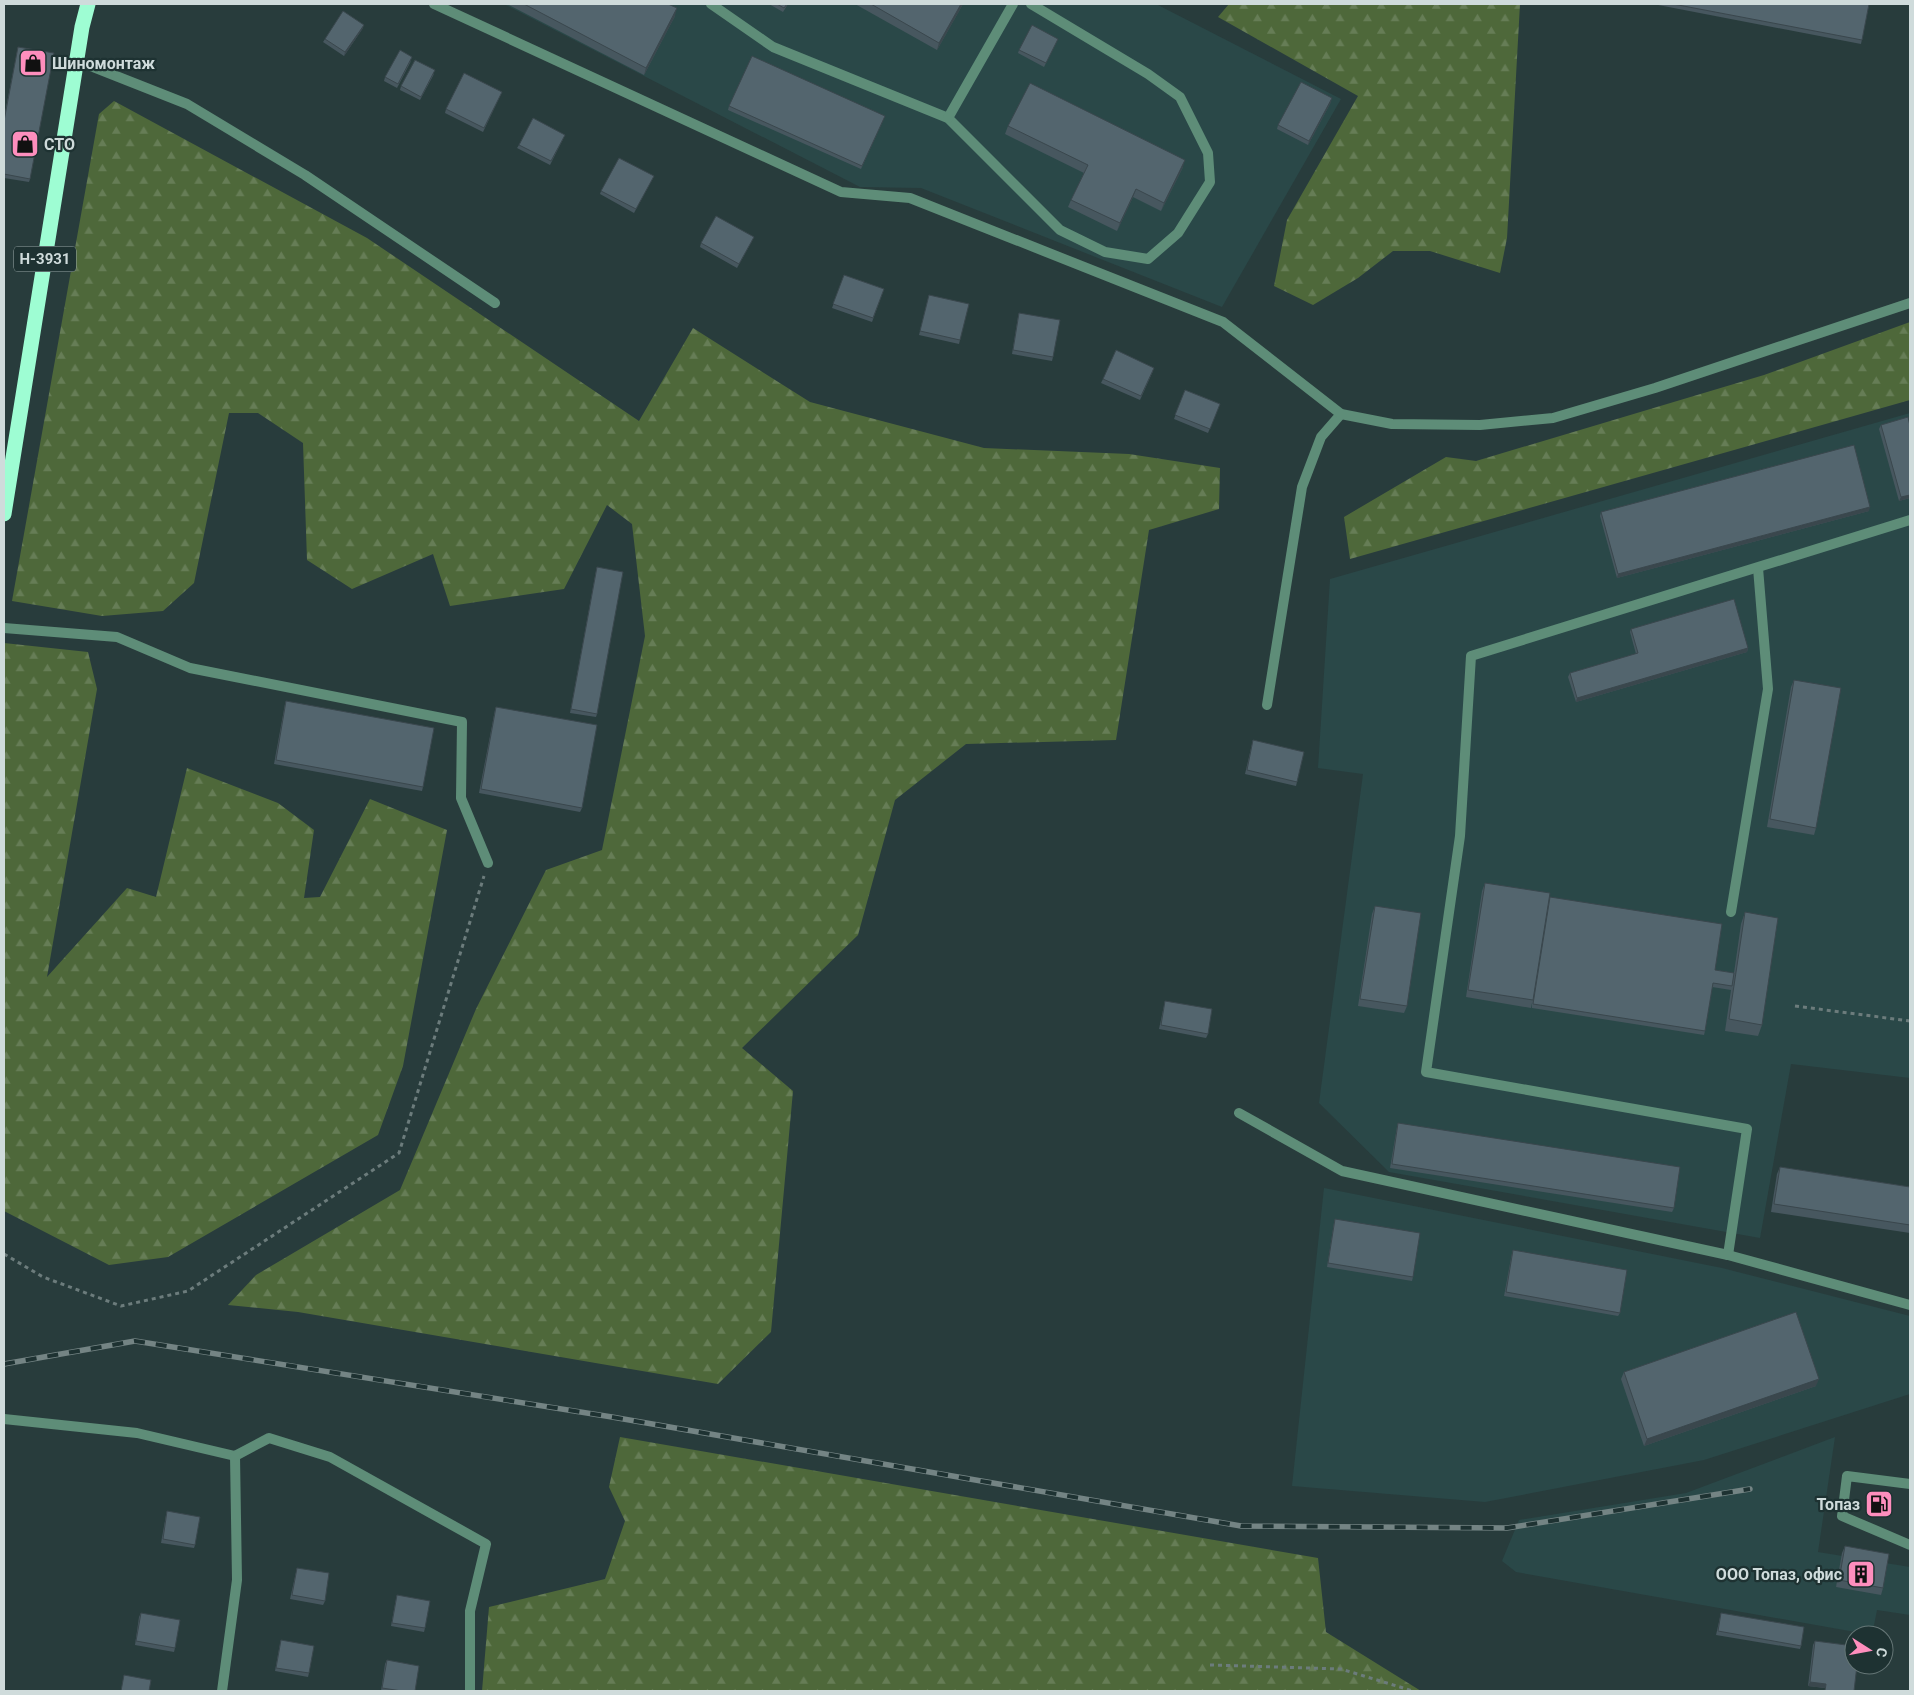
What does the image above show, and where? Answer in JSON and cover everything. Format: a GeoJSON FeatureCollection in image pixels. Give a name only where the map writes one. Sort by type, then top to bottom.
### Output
{"type":"FeatureCollection","features":[{"type":"Feature","properties":{"kind":"highway","name":"Н-3931"},"geometry":{"type":"LineString","coordinates":[[4,514],[8,463],[78,61],[82,26],[88,4]]}},
{"type":"Feature","properties":{"kind":"street"},"geometry":{"type":"LineString","coordinates":[[434,4],[841,192],[910,198],[1223,322],[1341,414],[1392,424],[1470,425],[1553,418],[1655,388],[1910,303]]}},
{"type":"Feature","properties":{"kind":"street"},"geometry":{"type":"LineString","coordinates":[[711,4],[773,47],[948,118],[1060,230],[1105,252],[1148,259],[1178,233],[1210,182],[1208,153],[1180,97],[1148,74],[1031,4]]}},
{"type":"Feature","properties":{"kind":"street"},"geometry":{"type":"LineString","coordinates":[[948,118],[1013,4]]}},
{"type":"Feature","properties":{"kind":"street"},"geometry":{"type":"LineString","coordinates":[[78,61],[187,104],[305,175],[495,303]]}},
{"type":"Feature","properties":{"kind":"street"},"geometry":{"type":"LineString","coordinates":[[1267,704],[1302,487],[1321,438],[1341,414]]}},
{"type":"Feature","properties":{"kind":"street"},"geometry":{"type":"LineString","coordinates":[[1728,1255],[1747,1129],[1426,1072],[1460,836],[1471,656],[1910,520]]}},
{"type":"Feature","properties":{"kind":"street"},"geometry":{"type":"LineString","coordinates":[[1731,912],[1768,689],[1758,568]]}},
{"type":"Feature","properties":{"kind":"street"},"geometry":{"type":"LineString","coordinates":[[4,628],[117,637],[190,668],[462,722],[460,798],[488,863]]}},
{"type":"Feature","properties":{"kind":"street"},"geometry":{"type":"LineString","coordinates":[[1239,1113],[1342,1171],[1728,1255],[1910,1306]]}},
{"type":"Feature","properties":{"kind":"street"},"geometry":{"type":"LineString","coordinates":[[4,1419],[137,1433],[235,1456],[268,1438],[330,1457],[486,1544],[470,1611],[470,1691]]}},
{"type":"Feature","properties":{"kind":"street"},"geometry":{"type":"LineString","coordinates":[[222,1691],[237,1580],[235,1456]]}},
{"type":"Feature","properties":{"kind":"street"},"geometry":{"type":"LineString","coordinates":[[1910,1484],[1847,1476],[1842,1516],[1910,1545]]}},
{"type":"Feature","properties":{"kind":"path"},"geometry":{"type":"LineString","coordinates":[[4,1254],[43,1276],[120,1306],[188,1291],[398,1153],[488,863]]}},
{"type":"Feature","properties":{"kind":"path"},"geometry":{"type":"LineString","coordinates":[[1795,1006],[1910,1021]]}},
{"type":"Feature","properties":{"kind":"path"},"geometry":{"type":"LineString","coordinates":[[1210,1665],[1341,1670],[1413,1691]]}},
{"type":"Feature","properties":{"kind":"shaded area"},"geometry":{"type":"Polygon","coordinates":[[[504,4],[1156,4],[1341,99],[1222,307],[921,188],[860,187],[504,4]]]}},
{"type":"Feature","properties":{"kind":"shaded area"},"geometry":{"type":"Polygon","coordinates":[[[1910,413],[1910,1078],[1791,1064],[1760,1238],[1389,1172],[1319,1103],[1363,774],[1318,768],[1330,579],[1910,413]]]}},
{"type":"Feature","properties":{"kind":"shaded area"},"geometry":{"type":"Polygon","coordinates":[[[1324,1188],[1722,1268],[1910,1316],[1910,1394],[1704,1460],[1485,1502],[1292,1486],[1324,1188]]]}},
{"type":"Feature","properties":{"kind":"shaded area","name":"Топаз"},"geometry":{"type":"Polygon","coordinates":[[[1835,1437],[1818,1552],[1910,1567],[1910,1615],[1877,1610],[1874,1625],[1844,1625],[1844,1630],[1516,1572],[1502,1561],[1519,1520],[1686,1493],[1835,1437]]]}},
{"type":"Feature","properties":{"kind":"green space"},"geometry":{"type":"Polygon","coordinates":[[[1229,4],[1520,4],[1507,238],[1500,273],[1430,251],[1393,251],[1358,278],[1313,305],[1274,286],[1287,220],[1358,96],[1218,17],[1229,4]]]}},
{"type":"Feature","properties":{"kind":"green space"},"geometry":{"type":"Polygon","coordinates":[[[114,101],[367,238],[639,421],[693,328],[810,402],[984,448],[1129,454],[1220,468],[1219,509],[1149,530],[1116,740],[966,744],[895,800],[858,935],[742,1048],[793,1091],[771,1332],[718,1384],[298,1312],[228,1305],[256,1275],[400,1190],[476,1009],[546,870],[602,850],[645,636],[632,524],[607,505],[564,589],[450,606],[433,554],[352,589],[307,560],[303,443],[258,413],[229,413],[194,583],[163,611],[102,616],[12,601],[99,114],[114,101]]]}},
{"type":"Feature","properties":{"kind":"green space"},"geometry":{"type":"Polygon","coordinates":[[[1910,322],[1910,400],[1350,559],[1344,517],[1446,457],[1476,461],[1764,375],[1910,322]]]}},
{"type":"Feature","properties":{"kind":"green space"},"geometry":{"type":"Polygon","coordinates":[[[4,643],[88,652],[97,689],[47,977],[127,888],[156,897],[187,768],[278,803],[314,830],[304,898],[320,897],[370,799],[447,830],[403,1066],[378,1135],[168,1257],[109,1265],[4,1211],[4,643]]]}},
{"type":"Feature","properties":{"kind":"green space"},"geometry":{"type":"Polygon","coordinates":[[[620,1437],[1318,1558],[1326,1632],[1421,1691],[482,1691],[489,1607],[605,1579],[625,1521],[609,1487],[620,1437]]]}},
{"type":"Feature","properties":{"kind":"building"},"geometry":{"type":"Polygon","coordinates":[[[524,4],[668,4],[677,8],[646,68],[524,4]]]}},
{"type":"Feature","properties":{"kind":"building"},"geometry":{"type":"Polygon","coordinates":[[[777,4],[787,4],[784,8],[777,4]]]}},
{"type":"Feature","properties":{"kind":"building"},"geometry":{"type":"Polygon","coordinates":[[[871,4],[961,4],[939,43],[871,4]]]}},
{"type":"Feature","properties":{"kind":"building"},"geometry":{"type":"Polygon","coordinates":[[[1673,4],[1869,4],[1862,40],[1673,4]]]}},
{"type":"Feature","properties":{"kind":"building"},"geometry":{"type":"Polygon","coordinates":[[[343,11],[364,25],[345,52],[325,39],[343,11]]]}},
{"type":"Feature","properties":{"kind":"building"},"geometry":{"type":"Polygon","coordinates":[[[1032,25],[1058,39],[1046,63],[1019,50],[1032,25]]]}},
{"type":"Feature","properties":{"kind":"building"},"geometry":{"type":"Polygon","coordinates":[[[18,47],[54,53],[30,179],[4,174],[4,121],[18,47]]]}},
{"type":"Feature","properties":{"kind":"building"},"geometry":{"type":"Polygon","coordinates":[[[400,50],[412,57],[398,84],[385,77],[400,50]]]}},
{"type":"Feature","properties":{"kind":"building"},"geometry":{"type":"Polygon","coordinates":[[[752,56],[885,116],[862,166],[729,106],[752,56]]]}},
{"type":"Feature","properties":{"kind":"building"},"geometry":{"type":"Polygon","coordinates":[[[415,60],[435,70],[421,97],[401,86],[415,60]]]}},
{"type":"Feature","properties":{"kind":"building"},"geometry":{"type":"Polygon","coordinates":[[[464,73],[502,92],[484,128],[446,109],[464,73]]]}},
{"type":"Feature","properties":{"kind":"building"},"geometry":{"type":"Polygon","coordinates":[[[1301,82],[1332,98],[1309,141],[1278,125],[1301,82]]]}},
{"type":"Feature","properties":{"kind":"building"},"geometry":{"type":"Polygon","coordinates":[[[1030,83],[1185,160],[1164,203],[1136,189],[1120,223],[1071,200],[1088,165],[1008,126],[1030,83]]]}},
{"type":"Feature","properties":{"kind":"building"},"geometry":{"type":"Polygon","coordinates":[[[533,118],[565,135],[551,161],[519,145],[533,118]]]}},
{"type":"Feature","properties":{"kind":"building"},"geometry":{"type":"Polygon","coordinates":[[[619,158],[654,176],[636,209],[601,191],[619,158]]]}},
{"type":"Feature","properties":{"kind":"building"},"geometry":{"type":"Polygon","coordinates":[[[716,216],[754,237],[739,264],[701,243],[716,216]]]}},
{"type":"Feature","properties":{"kind":"building"},"geometry":{"type":"Polygon","coordinates":[[[844,275],[884,289],[873,318],[833,304],[844,275]]]}},
{"type":"Feature","properties":{"kind":"building"},"geometry":{"type":"Polygon","coordinates":[[[929,295],[969,304],[960,340],[920,331],[929,295]]]}},
{"type":"Feature","properties":{"kind":"building"},"geometry":{"type":"Polygon","coordinates":[[[1019,313],[1060,320],[1053,357],[1013,350],[1019,313]]]}},
{"type":"Feature","properties":{"kind":"building"},"geometry":{"type":"Polygon","coordinates":[[[1116,350],[1154,368],[1141,396],[1103,379],[1116,350]]]}},
{"type":"Feature","properties":{"kind":"building"},"geometry":{"type":"Polygon","coordinates":[[[1185,390],[1220,404],[1210,429],[1175,415],[1185,390]]]}},
{"type":"Feature","properties":{"kind":"building"},"geometry":{"type":"Polygon","coordinates":[[[1908,417],[1910,426],[1910,495],[1901,497],[1881,425],[1908,417]]]}},
{"type":"Feature","properties":{"kind":"building"},"geometry":{"type":"Polygon","coordinates":[[[1854,445],[1870,507],[1618,574],[1601,512],[1854,445]]]}},
{"type":"Feature","properties":{"kind":"building"},"geometry":{"type":"Polygon","coordinates":[[[597,567],[623,572],[597,714],[571,709],[597,567]]]}},
{"type":"Feature","properties":{"kind":"building"},"geometry":{"type":"Polygon","coordinates":[[[1734,599],[1748,648],[1577,698],[1570,673],[1638,653],[1631,629],[1734,599]]]}},
{"type":"Feature","properties":{"kind":"building"},"geometry":{"type":"Polygon","coordinates":[[[1794,680],[1841,688],[1816,828],[1770,819],[1794,680]]]}},
{"type":"Feature","properties":{"kind":"building"},"geometry":{"type":"Polygon","coordinates":[[[286,701],[434,728],[423,787],[276,760],[286,701]]]}},
{"type":"Feature","properties":{"kind":"building"},"geometry":{"type":"Polygon","coordinates":[[[496,707],[597,725],[582,808],[481,789],[496,707]]]}},
{"type":"Feature","properties":{"kind":"building"},"geometry":{"type":"Polygon","coordinates":[[[1253,740],[1304,752],[1297,782],[1247,770],[1253,740]]]}},
{"type":"Feature","properties":{"kind":"building"},"geometry":{"type":"Polygon","coordinates":[[[1485,883],[1550,893],[1533,1000],[1468,990],[1485,883]]]}},
{"type":"Feature","properties":{"kind":"building"},"geometry":{"type":"Polygon","coordinates":[[[1550,897],[1722,924],[1715,970],[1734,973],[1732,986],[1713,983],[1705,1031],[1533,1004],[1550,897]]]}},
{"type":"Feature","properties":{"kind":"building"},"geometry":{"type":"Polygon","coordinates":[[[1375,906],[1421,913],[1407,1006],[1360,999],[1375,906]]]}},
{"type":"Feature","properties":{"kind":"building"},"geometry":{"type":"Polygon","coordinates":[[[1745,912],[1778,918],[1762,1025],[1729,1019],[1745,912]]]}},
{"type":"Feature","properties":{"kind":"building"},"geometry":{"type":"Polygon","coordinates":[[[1165,1001],[1212,1009],[1208,1034],[1161,1025],[1165,1001]]]}},
{"type":"Feature","properties":{"kind":"building"},"geometry":{"type":"Polygon","coordinates":[[[1398,1123],[1680,1167],[1674,1208],[1392,1164],[1398,1123]]]}},
{"type":"Feature","properties":{"kind":"building"},"geometry":{"type":"Polygon","coordinates":[[[1780,1167],[1910,1187],[1910,1225],[1774,1204],[1780,1167]]]}},
{"type":"Feature","properties":{"kind":"building"},"geometry":{"type":"Polygon","coordinates":[[[1335,1219],[1420,1233],[1413,1277],[1328,1263],[1335,1219]]]}},
{"type":"Feature","properties":{"kind":"building"},"geometry":{"type":"Polygon","coordinates":[[[1513,1250],[1627,1270],[1620,1313],[1506,1292],[1513,1250]]]}},
{"type":"Feature","properties":{"kind":"building"},"geometry":{"type":"Polygon","coordinates":[[[1796,1312],[1819,1379],[1647,1439],[1624,1372],[1796,1312]]]}},
{"type":"Feature","properties":{"kind":"building"},"geometry":{"type":"Polygon","coordinates":[[[167,1511],[200,1517],[195,1545],[163,1539],[167,1511]]]}},
{"type":"Feature","properties":{"kind":"building","name":"ООО Топаз, офис"},"geometry":{"type":"Polygon","coordinates":[[[1845,1546],[1889,1554],[1883,1588],[1839,1580],[1845,1546]]]}},
{"type":"Feature","properties":{"kind":"building"},"geometry":{"type":"Polygon","coordinates":[[[297,1568],[329,1573],[325,1601],[292,1595],[297,1568]]]}},
{"type":"Feature","properties":{"kind":"building"},"geometry":{"type":"Polygon","coordinates":[[[397,1595],[430,1601],[425,1628],[392,1623],[397,1595]]]}},
{"type":"Feature","properties":{"kind":"building"},"geometry":{"type":"Polygon","coordinates":[[[141,1613],[180,1620],[175,1648],[136,1641],[141,1613]]]}},
{"type":"Feature","properties":{"kind":"building"},"geometry":{"type":"Polygon","coordinates":[[[1721,1613],[1804,1627],[1801,1646],[1718,1631],[1721,1613]]]}},
{"type":"Feature","properties":{"kind":"building"},"geometry":{"type":"Polygon","coordinates":[[[281,1640],[314,1646],[309,1673],[276,1668],[281,1640]]]}},
{"type":"Feature","properties":{"kind":"building"},"geometry":{"type":"Polygon","coordinates":[[[1815,1641],[1844,1645],[1844,1675],[1856,1675],[1854,1691],[1825,1691],[1826,1684],[1810,1682],[1815,1641]]]}},
{"type":"Feature","properties":{"kind":"building"},"geometry":{"type":"Polygon","coordinates":[[[387,1660],[419,1666],[415,1691],[382,1688],[387,1660]]]}},
{"type":"Feature","properties":{"kind":"building"},"geometry":{"type":"Polygon","coordinates":[[[124,1675],[151,1680],[149,1691],[121,1691],[124,1675]]]}},
{"type":"Feature","properties":{"kind":"railway"},"geometry":{"type":"LineString","coordinates":[[4,1364],[135,1341],[612,1417],[1241,1526],[1507,1528],[1750,1489]]}},
{"type":"Feature","properties":{"kind":"place","name":"Шиномонтаж"},"geometry":{"type":"Point","coordinates":[33,63]}},
{"type":"Feature","properties":{"kind":"place","name":"СТО"},"geometry":{"type":"Point","coordinates":[25,144]}},
{"type":"Feature","properties":{"kind":"place","name":"Топаз"},"geometry":{"type":"Point","coordinates":[1879,1504]}},
{"type":"Feature","properties":{"kind":"place","name":"ООО Топаз, офис"},"geometry":{"type":"Point","coordinates":[1861,1574]}}]}
